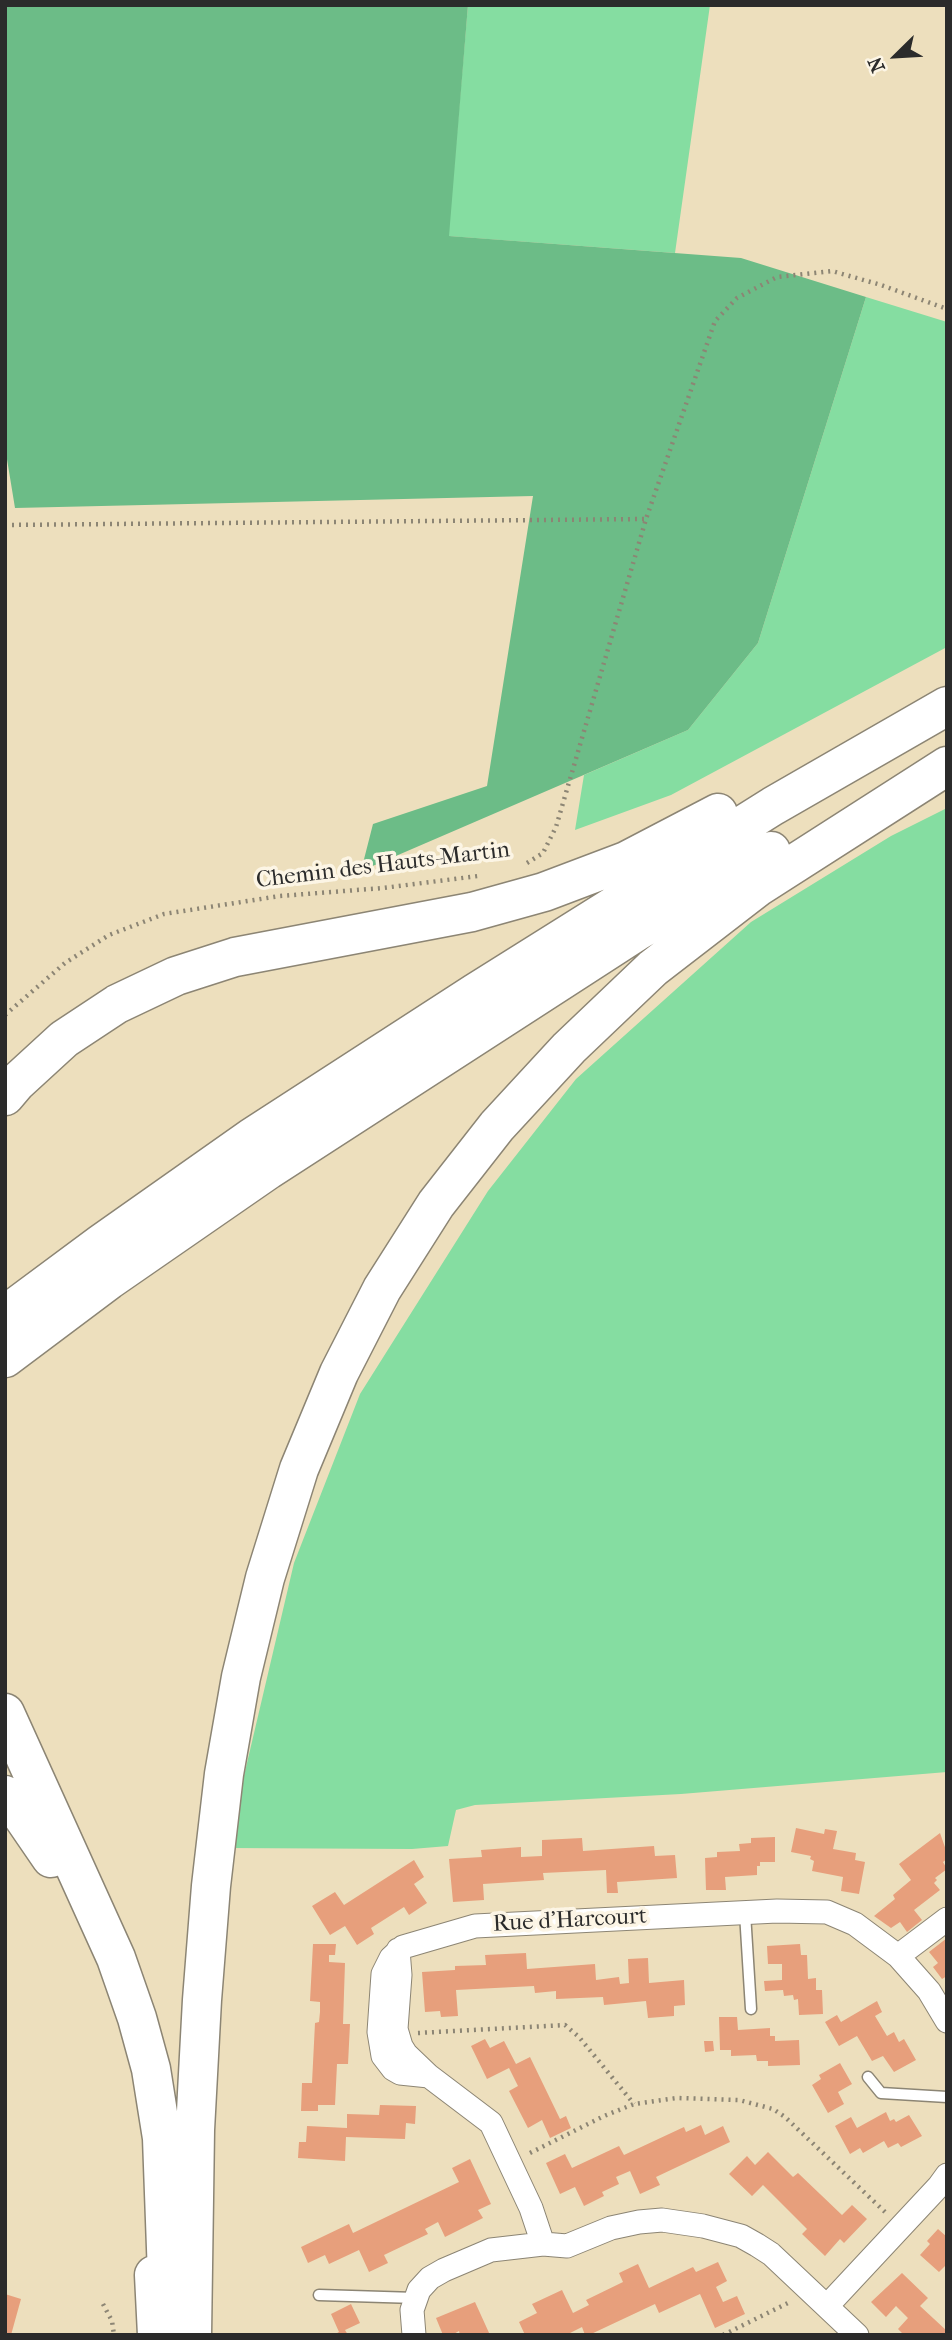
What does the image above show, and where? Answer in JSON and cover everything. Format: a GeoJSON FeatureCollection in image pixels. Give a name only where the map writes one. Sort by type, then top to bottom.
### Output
{"type":"FeatureCollection","features":[{"type":"Feature","properties":{"kind":"highway"},"geometry":{"type":"LineString","coordinates":[[5,1096],[64,1039],[117,1004],[176,976],[235,957],[472,912],[544,892],[626,861],[826,758],[947,704]]}},
{"type":"Feature","properties":{"kind":"highway"},"geometry":{"type":"LineString","coordinates":[[5,1315],[251,1138],[385,1051],[773,806],[947,704]]}},
{"type":"Feature","properties":{"kind":"highway"},"geometry":{"type":"LineString","coordinates":[[5,1358],[109,1280],[245,1186],[505,1015],[786,842],[947,755]]}},
{"type":"Feature","properties":{"kind":"highway"},"geometry":{"type":"LineString","coordinates":[[192,2335],[195,2130],[202,2000],[224,1774],[241,1677],[265,1578],[299,1469],[339,1373],[382,1289],[436,1204],[497,1126],[569,1048],[653,968],[758,887],[947,766]]}},
{"type":"Feature","properties":{"kind":"highway"},"geometry":{"type":"LineString","coordinates":[[5,1713],[116,1958],[151,2068],[162,2138],[169,2335]]}},
{"type":"Feature","properties":{"kind":"highway"},"geometry":{"type":"LineString","coordinates":[[5,1795],[15,1804],[48,1853],[86,1926],[117,2002],[139,2083],[151,2194],[157,2335]]}},
{"type":"Feature","properties":{"kind":"street","name":"Rue d'Harcourt"},"geometry":{"type":"LineString","coordinates":[[398,1951],[475,1926],[812,1910],[827,1912],[855,1924],[898,1956],[929,1991],[947,2021]]}},
{"type":"Feature","properties":{"kind":"street"},"geometry":{"type":"LineString","coordinates":[[898,1956],[947,1919]]}},
{"type":"Feature","properties":{"kind":"street"},"geometry":{"type":"LineString","coordinates":[[398,1951],[400,1975],[396,2034],[406,2054],[429,2076],[486,2117],[531,2208],[543,2244]]}},
{"type":"Feature","properties":{"kind":"street"},"geometry":{"type":"LineString","coordinates":[[398,1951],[386,1965],[383,1974],[379,2032],[382,2051],[389,2065],[400,2073],[429,2076]]}},
{"type":"Feature","properties":{"kind":"street"},"geometry":{"type":"LineString","coordinates":[[819,2299],[901,2227],[947,2175]]}},
{"type":"Feature","properties":{"kind":"street"},"geometry":{"type":"LineString","coordinates":[[414,2335],[412,2310],[419,2290],[430,2278],[473,2257],[491,2250],[543,2244],[567,2246],[611,2228],[639,2222],[682,2222],[741,2236],[771,2254],[857,2335]]}},
{"type":"Feature","properties":{"kind":"lane"},"geometry":{"type":"LineString","coordinates":[[746,1913],[751,2009]]}},
{"type":"Feature","properties":{"kind":"lane"},"geometry":{"type":"LineString","coordinates":[[868,2077],[881,2093],[947,2097]]}},
{"type":"Feature","properties":{"kind":"lane"},"geometry":{"type":"LineString","coordinates":[[319,2295],[416,2298]]}},
{"type":"Feature","properties":{"kind":"path","name":"Chemin des Hauts-Martin"},"geometry":{"type":"LineString","coordinates":[[522,867],[543,853],[556,827],[646,519],[715,321],[737,298],[777,278],[832,271],[947,309]]}},
{"type":"Feature","properties":{"kind":"path"},"geometry":{"type":"LineString","coordinates":[[5,525],[646,519]]}},
{"type":"Feature","properties":{"kind":"path","name":"Chemin des Hauts-Martin"},"geometry":{"type":"LineString","coordinates":[[5,1015],[65,963],[109,935],[164,914],[280,896],[383,888],[490,875]]}},
{"type":"Feature","properties":{"kind":"path"},"geometry":{"type":"LineString","coordinates":[[396,2034],[565,2025],[579,2037],[634,2104]]}},
{"type":"Feature","properties":{"kind":"path"},"geometry":{"type":"LineString","coordinates":[[510,2163],[634,2104],[677,2098],[739,2101],[773,2109],[785,2117],[901,2227]]}},
{"type":"Feature","properties":{"kind":"path"},"geometry":{"type":"LineString","coordinates":[[723,2335],[819,2299]]}},
{"type":"Feature","properties":{"kind":"path"},"geometry":{"type":"LineString","coordinates":[[103,2304],[112,2321],[114,2335]]}},
{"type":"Feature","properties":{"kind":"green space"},"geometry":{"type":"Polygon","coordinates":[[[5,5],[468,5],[449,236],[741,258],[866,297],[758,643],[688,730],[361,871],[373,824],[487,786],[533,496],[15,508],[5,447],[5,5]]]}},
{"type":"Feature","properties":{"kind":"green space"},"geometry":{"type":"Polygon","coordinates":[[[468,5],[710,5],[675,253],[448,236],[468,5]]]}},
{"type":"Feature","properties":{"kind":"green space"},"geometry":{"type":"Polygon","coordinates":[[[866,297],[947,322],[947,647],[671,795],[575,830],[584,775],[688,730],[758,643],[866,297]]]}},
{"type":"Feature","properties":{"kind":"green space"},"geometry":{"type":"Polygon","coordinates":[[[947,808],[947,1772],[681,1794],[475,1805],[456,1810],[448,1846],[412,1849],[227,1848],[294,1563],[360,1394],[488,1191],[576,1079],[751,922],[891,836],[947,808]]]}},
{"type":"Feature","properties":{"kind":"building"},"geometry":{"type":"Polygon","coordinates":[[[796,1828],[824,1834],[825,1829],[837,1831],[833,1849],[856,1853],[855,1860],[865,1862],[859,1894],[841,1891],[843,1877],[812,1871],[814,1861],[810,1859],[811,1856],[791,1852],[796,1828]]]}},
{"type":"Feature","properties":{"kind":"building"},"geometry":{"type":"Polygon","coordinates":[[[940,1833],[947,1853],[947,1859],[943,1862],[947,1869],[935,1878],[937,1880],[934,1883],[940,1890],[914,1910],[922,1920],[907,1932],[900,1922],[891,1928],[874,1916],[895,1899],[893,1895],[911,1880],[899,1864],[940,1833]]]}},
{"type":"Feature","properties":{"kind":"building"},"geometry":{"type":"Polygon","coordinates":[[[775,1837],[775,1862],[760,1862],[757,1875],[725,1877],[726,1890],[706,1890],[705,1858],[717,1857],[717,1852],[740,1851],[739,1844],[751,1843],[751,1838],[775,1837]]]}},
{"type":"Feature","properties":{"kind":"building"},"geometry":{"type":"Polygon","coordinates":[[[582,1838],[583,1851],[654,1846],[655,1856],[675,1855],[677,1878],[617,1882],[618,1893],[607,1893],[606,1870],[543,1873],[544,1880],[483,1884],[484,1900],[453,1902],[449,1859],[482,1857],[481,1850],[521,1847],[521,1857],[542,1856],[542,1840],[582,1838]]]}},
{"type":"Feature","properties":{"kind":"building"},"geometry":{"type":"Polygon","coordinates":[[[414,1860],[424,1877],[414,1884],[427,1903],[409,1915],[404,1907],[371,1928],[374,1934],[357,1945],[345,1926],[330,1935],[312,1906],[335,1892],[344,1905],[414,1860]]]}},
{"type":"Feature","properties":{"kind":"building"},"geometry":{"type":"Polygon","coordinates":[[[947,1938],[947,1976],[942,1979],[933,1967],[938,1963],[929,1952],[947,1938]]]}},
{"type":"Feature","properties":{"kind":"building"},"geometry":{"type":"Polygon","coordinates":[[[313,1944],[336,1944],[335,1955],[329,1955],[329,1962],[345,1963],[343,2024],[350,2024],[348,2064],[337,2064],[335,2105],[318,2105],[318,2111],[301,2111],[302,2083],[312,2083],[315,2023],[319,2022],[320,2012],[320,2002],[310,2001],[313,1944]]]}},
{"type":"Feature","properties":{"kind":"building"},"geometry":{"type":"Polygon","coordinates":[[[800,1944],[801,1955],[807,1955],[808,1979],[816,1978],[816,1990],[822,1990],[823,2014],[799,2015],[798,1999],[794,2000],[793,1995],[784,1996],[783,1990],[765,1991],[764,1981],[782,1980],[782,1964],[768,1964],[767,1946],[800,1944]]]}},
{"type":"Feature","properties":{"kind":"building"},"geometry":{"type":"Polygon","coordinates":[[[526,1953],[527,1969],[595,1964],[596,1980],[619,1977],[620,1984],[629,1983],[628,1959],[648,1958],[649,1983],[684,1980],[685,2005],[674,2006],[674,2016],[648,2018],[646,2001],[604,2005],[603,1997],[556,1999],[556,1991],[535,1993],[534,1986],[456,1990],[458,2016],[441,2017],[440,2011],[425,2012],[422,1972],[455,1970],[455,1966],[486,1965],[485,1955],[526,1953]]]}},
{"type":"Feature","properties":{"kind":"building"},"geometry":{"type":"Polygon","coordinates":[[[877,2001],[882,2012],[875,2016],[887,2036],[894,2032],[899,2042],[904,2039],[916,2060],[894,2072],[883,2056],[872,2061],[857,2036],[839,2046],[825,2022],[837,2015],[841,2022],[877,2001]]]}},
{"type":"Feature","properties":{"kind":"building"},"geometry":{"type":"Polygon","coordinates":[[[719,2017],[737,2017],[738,2030],[770,2028],[770,2036],[775,2036],[775,2041],[799,2040],[800,2065],[768,2066],[768,2061],[757,2061],[756,2055],[731,2056],[731,2050],[720,2050],[719,2017]]]}},
{"type":"Feature","properties":{"kind":"building"},"geometry":{"type":"Polygon","coordinates":[[[485,2039],[490,2048],[504,2041],[516,2064],[530,2057],[560,2119],[566,2116],[571,2128],[550,2138],[542,2120],[528,2128],[509,2091],[518,2086],[509,2068],[487,2079],[471,2046],[485,2039]]]}},
{"type":"Feature","properties":{"kind":"building"},"geometry":{"type":"Polygon","coordinates":[[[704,2041],[713,2041],[714,2051],[705,2052],[704,2041]]]}},
{"type":"Feature","properties":{"kind":"building"},"geometry":{"type":"Polygon","coordinates":[[[840,2063],[852,2084],[838,2092],[844,2104],[828,2113],[812,2085],[821,2079],[819,2075],[840,2063]]]}},
{"type":"Feature","properties":{"kind":"building"},"geometry":{"type":"Polygon","coordinates":[[[380,2105],[416,2106],[415,2124],[406,2123],[405,2139],[346,2137],[345,2161],[298,2158],[299,2142],[306,2142],[307,2126],[347,2128],[347,2114],[379,2115],[380,2105]]]}},
{"type":"Feature","properties":{"kind":"building"},"geometry":{"type":"Polygon","coordinates":[[[886,2112],[890,2121],[894,2119],[896,2122],[909,2115],[922,2136],[901,2147],[898,2143],[888,2148],[884,2141],[863,2153],[860,2148],[850,2154],[835,2126],[851,2117],[857,2128],[886,2112]]]}},
{"type":"Feature","properties":{"kind":"building"},"geometry":{"type":"Polygon","coordinates":[[[701,2125],[705,2135],[723,2126],[730,2142],[656,2177],[660,2185],[640,2194],[630,2171],[616,2177],[619,2184],[602,2192],[604,2196],[584,2206],[575,2187],[560,2194],[546,2163],[565,2154],[572,2168],[619,2146],[624,2155],[684,2127],[686,2132],[701,2125]]]}},
{"type":"Feature","properties":{"kind":"building"},"geometry":{"type":"Polygon","coordinates":[[[768,2152],[793,2177],[798,2173],[842,2215],[852,2205],[867,2219],[844,2243],[840,2239],[825,2256],[802,2234],[807,2229],[763,2185],[752,2196],[729,2174],[747,2156],[755,2165],[768,2152]]]}},
{"type":"Feature","properties":{"kind":"building"},"geometry":{"type":"Polygon","coordinates":[[[470,2159],[491,2204],[478,2210],[483,2218],[445,2237],[438,2222],[425,2229],[428,2234],[384,2255],[388,2263],[369,2272],[359,2250],[329,2264],[325,2255],[308,2263],[301,2247],[349,2224],[353,2233],[459,2182],[452,2168],[470,2159]]]}},
{"type":"Feature","properties":{"kind":"building"},"geometry":{"type":"Polygon","coordinates":[[[938,2229],[947,2237],[947,2264],[939,2272],[920,2255],[930,2244],[927,2241],[938,2229]]]}},
{"type":"Feature","properties":{"kind":"building"},"geometry":{"type":"Polygon","coordinates":[[[718,2262],[727,2281],[716,2287],[723,2302],[737,2296],[745,2314],[715,2328],[700,2294],[659,2313],[655,2304],[589,2335],[585,2335],[582,2327],[566,2335],[525,2335],[519,2322],[537,2313],[532,2304],[562,2290],[573,2313],[589,2305],[586,2300],[623,2282],[619,2273],[638,2264],[649,2288],[693,2267],[696,2272],[718,2262]]]}},
{"type":"Feature","properties":{"kind":"building"},"geometry":{"type":"Polygon","coordinates":[[[902,2273],[928,2298],[920,2306],[947,2331],[947,2335],[904,2335],[898,2329],[908,2318],[896,2306],[886,2317],[871,2302],[902,2273]]]}},
{"type":"Feature","properties":{"kind":"building"},"geometry":{"type":"Polygon","coordinates":[[[5,2294],[21,2299],[11,2335],[5,2335],[5,2294]]]}},
{"type":"Feature","properties":{"kind":"building"},"geometry":{"type":"Polygon","coordinates":[[[475,2302],[490,2335],[460,2335],[459,2331],[452,2335],[443,2335],[436,2318],[475,2302]]]}},
{"type":"Feature","properties":{"kind":"building"},"geometry":{"type":"Polygon","coordinates":[[[351,2304],[360,2323],[345,2330],[348,2335],[333,2335],[339,2332],[331,2314],[351,2304]]]}}]}
